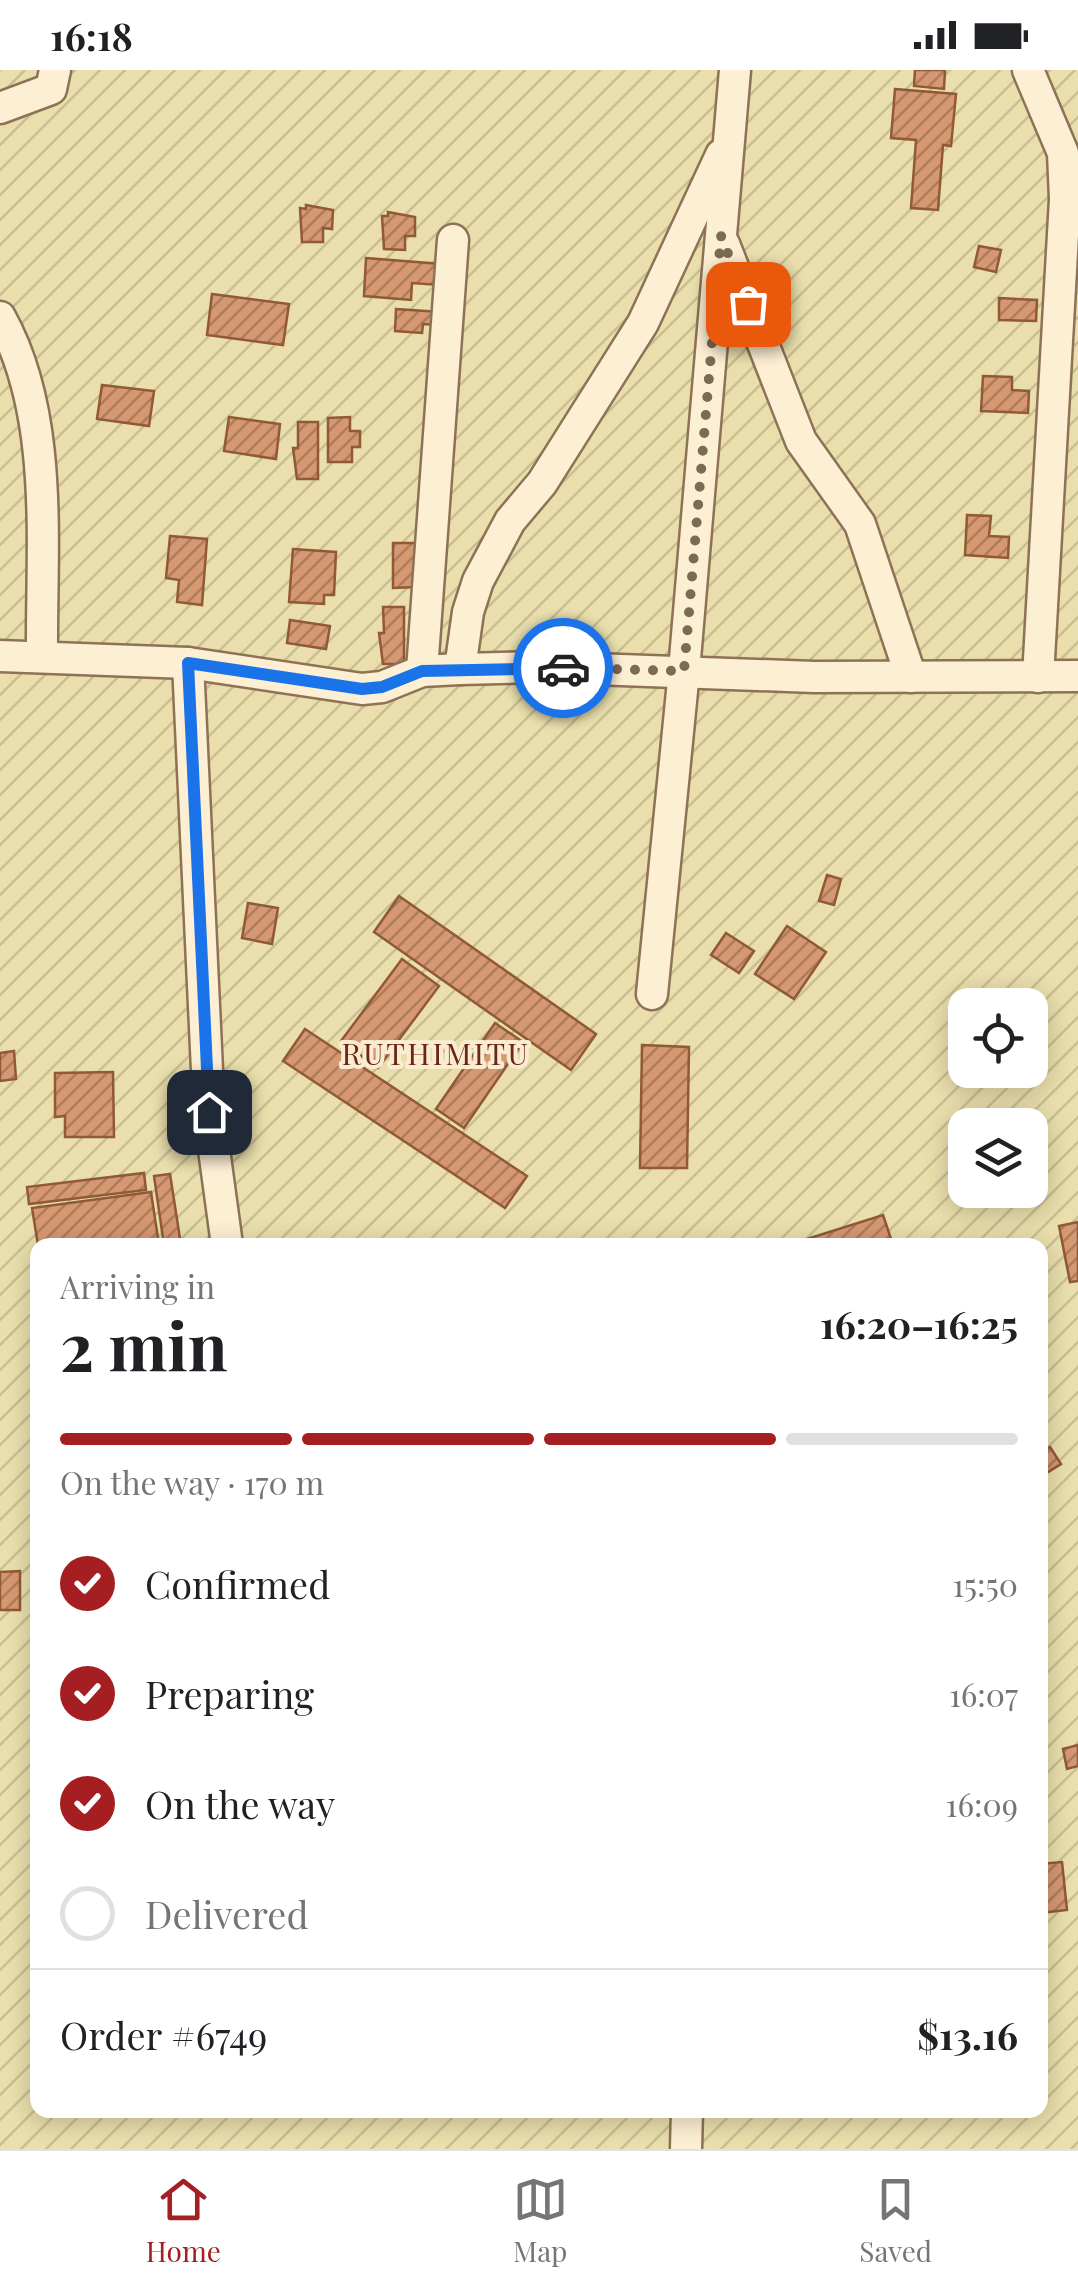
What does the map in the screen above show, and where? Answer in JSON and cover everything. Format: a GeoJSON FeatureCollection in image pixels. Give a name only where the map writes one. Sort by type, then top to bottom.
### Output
{"type":"FeatureCollection","features":[{"type":"Feature","properties":{"kind":"street"},"geometry":{"type":"LineString","coordinates":[[0,108],[51,89],[55,70]]}},
{"type":"Feature","properties":{"kind":"street"},"geometry":{"type":"LineString","coordinates":[[652,994],[736,70]]}},
{"type":"Feature","properties":{"kind":"street"},"geometry":{"type":"LineString","coordinates":[[1028,70],[1064,153],[1065,199],[1038,677]]}},
{"type":"Feature","properties":{"kind":"street"},"geometry":{"type":"LineString","coordinates":[[460,669],[468,612],[478,581],[510,521],[542,483],[642,323],[730,136]]}},
{"type":"Feature","properties":{"kind":"street"},"geometry":{"type":"LineString","coordinates":[[721,236],[800,442],[860,524],[911,677]]}},
{"type":"Feature","properties":{"kind":"street"},"geometry":{"type":"LineString","coordinates":[[422,671],[453,240]]}},
{"type":"Feature","properties":{"kind":"street"},"geometry":{"type":"LineString","coordinates":[[0,317],[31,399],[38,438],[42,655]]}},
{"type":"Feature","properties":{"kind":"street"},"geometry":{"type":"LineString","coordinates":[[0,656],[188,663],[362,689],[382,687],[422,671],[460,669],[1078,676]]}},
{"type":"Feature","properties":{"kind":"street"},"geometry":{"type":"LineString","coordinates":[[188,663],[209,1112],[227,1238]]}},
{"type":"Feature","properties":{"kind":"street"},"geometry":{"type":"LineString","coordinates":[[686,2149],[687,2118]]}},
{"type":"Feature","properties":{"kind":"shaded area"},"geometry":{"type":"Polygon","coordinates":[[[0,70],[1078,70],[1078,2149],[0,2149],[0,70]]]}},
{"type":"Feature","properties":{"kind":"building"},"geometry":{"type":"Polygon","coordinates":[[[915,70],[945,70],[944,89],[914,86],[915,70]]]}},
{"type":"Feature","properties":{"kind":"building"},"geometry":{"type":"Polygon","coordinates":[[[895,89],[956,94],[951,146],[943,145],[938,210],[911,208],[916,140],[891,138],[895,89]]]}},
{"type":"Feature","properties":{"kind":"building"},"geometry":{"type":"Polygon","coordinates":[[[306,205],[333,210],[332,229],[323,228],[323,242],[302,242],[300,208],[306,209],[306,205]]]}},
{"type":"Feature","properties":{"kind":"building"},"geometry":{"type":"Polygon","coordinates":[[[388,212],[415,217],[415,236],[405,236],[405,250],[384,249],[382,216],[388,216],[388,212]]]}},
{"type":"Feature","properties":{"kind":"building"},"geometry":{"type":"Polygon","coordinates":[[[979,246],[1001,250],[996,272],[974,267],[979,246]]]}},
{"type":"Feature","properties":{"kind":"building"},"geometry":{"type":"Polygon","coordinates":[[[366,258],[441,264],[439,285],[412,283],[411,300],[364,296],[366,258]]]}},
{"type":"Feature","properties":{"kind":"building"},"geometry":{"type":"Polygon","coordinates":[[[212,294],[289,304],[283,345],[207,335],[212,294]]]}},
{"type":"Feature","properties":{"kind":"building"},"geometry":{"type":"Polygon","coordinates":[[[999,298],[1037,300],[1036,321],[999,320],[999,298]]]}},
{"type":"Feature","properties":{"kind":"building"},"geometry":{"type":"Polygon","coordinates":[[[396,309],[440,312],[439,325],[423,324],[422,333],[395,331],[396,309]]]}},
{"type":"Feature","properties":{"kind":"building"},"geometry":{"type":"Polygon","coordinates":[[[983,376],[1012,377],[1012,390],[1029,391],[1028,413],[981,411],[983,376]]]}},
{"type":"Feature","properties":{"kind":"building"},"geometry":{"type":"Polygon","coordinates":[[[102,385],[154,391],[149,426],[97,419],[102,385]]]}},
{"type":"Feature","properties":{"kind":"building"},"geometry":{"type":"Polygon","coordinates":[[[229,417],[280,424],[276,459],[224,451],[229,417]]]}},
{"type":"Feature","properties":{"kind":"building"},"geometry":{"type":"Polygon","coordinates":[[[350,417],[350,431],[360,431],[360,447],[352,447],[352,462],[328,462],[328,418],[350,417]]]}},
{"type":"Feature","properties":{"kind":"building"},"geometry":{"type":"Polygon","coordinates":[[[298,422],[318,422],[318,479],[297,479],[293,448],[298,448],[298,422]]]}},
{"type":"Feature","properties":{"kind":"building"},"geometry":{"type":"Polygon","coordinates":[[[967,515],[991,516],[989,536],[1009,537],[1008,558],[965,555],[967,515]]]}},
{"type":"Feature","properties":{"kind":"building"},"geometry":{"type":"Polygon","coordinates":[[[170,536],[207,539],[202,605],[177,602],[179,580],[166,578],[170,536]]]}},
{"type":"Feature","properties":{"kind":"building"},"geometry":{"type":"Polygon","coordinates":[[[393,543],[416,543],[417,587],[393,588],[393,543]]]}},
{"type":"Feature","properties":{"kind":"building"},"geometry":{"type":"Polygon","coordinates":[[[293,549],[336,552],[334,595],[324,595],[324,604],[289,602],[293,549]]]}},
{"type":"Feature","properties":{"kind":"building"},"geometry":{"type":"Polygon","coordinates":[[[383,607],[404,607],[404,664],[383,664],[379,633],[384,633],[383,607]]]}},
{"type":"Feature","properties":{"kind":"building"},"geometry":{"type":"Polygon","coordinates":[[[290,620],[330,626],[326,649],[287,643],[290,620]]]}},
{"type":"Feature","properties":{"kind":"building"},"geometry":{"type":"Polygon","coordinates":[[[827,875],[841,879],[834,905],[819,901],[827,875]]]}},
{"type":"Feature","properties":{"kind":"building"},"geometry":{"type":"Polygon","coordinates":[[[399,896],[596,1034],[571,1070],[374,932],[399,896]]]}},
{"type":"Feature","properties":{"kind":"building"},"geometry":{"type":"Polygon","coordinates":[[[248,903],[278,908],[272,944],[242,938],[248,903]]]}},
{"type":"Feature","properties":{"kind":"building"},"geometry":{"type":"Polygon","coordinates":[[[787,926],[826,952],[794,999],[755,974],[787,926]]]}},
{"type":"Feature","properties":{"kind":"building"},"geometry":{"type":"Polygon","coordinates":[[[726,933],[754,951],[739,973],[711,955],[726,933]]]}},
{"type":"Feature","properties":{"kind":"building"},"geometry":{"type":"Polygon","coordinates":[[[402,959],[439,986],[378,1068],[341,1041],[402,959]]]}},
{"type":"Feature","properties":{"kind":"building"},"geometry":{"type":"Polygon","coordinates":[[[495,1023],[523,1042],[464,1128],[436,1109],[495,1023]]]}},
{"type":"Feature","properties":{"kind":"building"},"geometry":{"type":"Polygon","coordinates":[[[305,1029],[527,1176],[505,1208],[283,1061],[305,1029]]]}},
{"type":"Feature","properties":{"kind":"building"},"geometry":{"type":"Polygon","coordinates":[[[642,1045],[689,1047],[687,1168],[640,1168],[642,1045]]]}},
{"type":"Feature","properties":{"kind":"building"},"geometry":{"type":"Polygon","coordinates":[[[14,1051],[16,1079],[0,1081],[0,1053],[14,1051]]]}},
{"type":"Feature","properties":{"kind":"building"},"geometry":{"type":"Polygon","coordinates":[[[113,1072],[114,1137],[65,1137],[65,1116],[55,1117],[55,1073],[113,1072]]]}},
{"type":"Feature","properties":{"kind":"building"},"geometry":{"type":"Polygon","coordinates":[[[144,1173],[146,1190],[29,1204],[27,1187],[144,1173]]]}},
{"type":"Feature","properties":{"kind":"building"},"geometry":{"type":"Polygon","coordinates":[[[170,1174],[180,1238],[163,1238],[154,1176],[170,1174]]]}},
{"type":"Feature","properties":{"kind":"building"},"geometry":{"type":"Polygon","coordinates":[[[151,1192],[158,1238],[37,1238],[32,1208],[151,1192]]]}},
{"type":"Feature","properties":{"kind":"building"},"geometry":{"type":"Polygon","coordinates":[[[883,1215],[891,1238],[810,1238],[883,1215]]]}},
{"type":"Feature","properties":{"kind":"building"},"geometry":{"type":"Polygon","coordinates":[[[1078,1222],[1078,1281],[1070,1282],[1059,1226],[1078,1222]]]}},
{"type":"Feature","properties":{"kind":"building"},"geometry":{"type":"Polygon","coordinates":[[[1048,1448],[1061,1464],[1048,1472],[1048,1448]]]}},
{"type":"Feature","properties":{"kind":"building"},"geometry":{"type":"Polygon","coordinates":[[[20,1571],[20,1610],[0,1610],[0,1572],[20,1571]]]}},
{"type":"Feature","properties":{"kind":"building"},"geometry":{"type":"Polygon","coordinates":[[[1078,1745],[1078,1766],[1067,1769],[1063,1749],[1078,1745]]]}},
{"type":"Feature","properties":{"kind":"building"},"geometry":{"type":"Polygon","coordinates":[[[1062,1862],[1067,1910],[1048,1912],[1048,1863],[1062,1862]]]}},
{"type":"Feature","properties":{"kind":"way so far"},"geometry":{"type":"LineString","coordinates":[[563,668],[684,671],[721,236],[748,304]]}},
{"type":"Feature","properties":{"kind":"district","name":"RUTHIMITU"},"geometry":{"type":"Point","coordinates":[436,1053]}},
{"type":"Feature","properties":{"kind":"route"},"geometry":{"type":"LineString","coordinates":[[209,1112],[188,663],[362,689],[382,687],[422,671],[563,668]]}}]}
